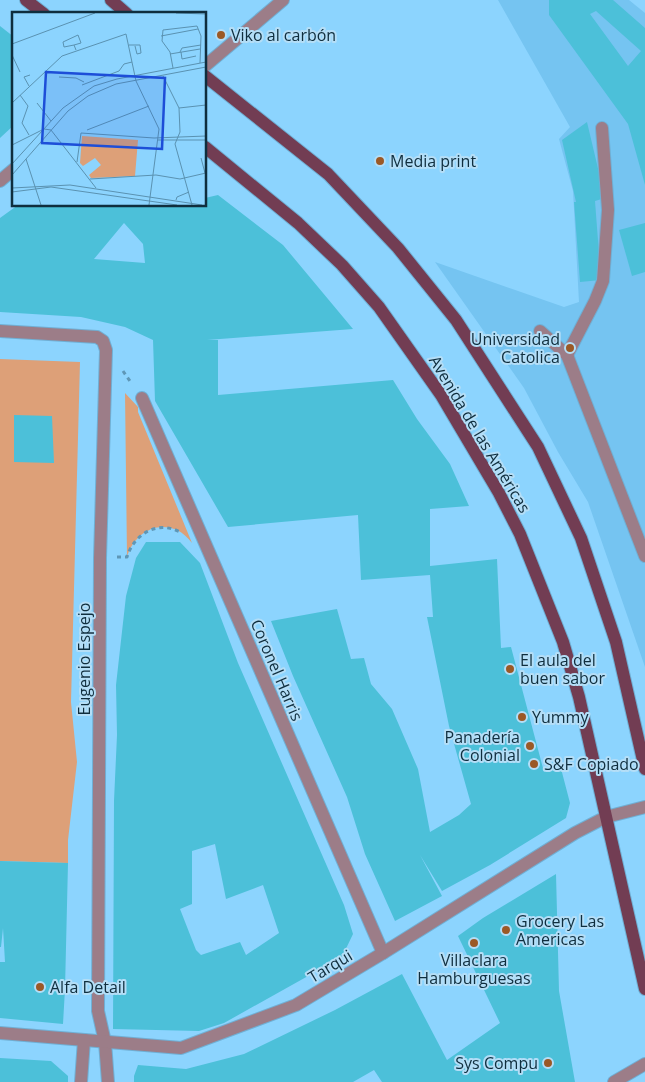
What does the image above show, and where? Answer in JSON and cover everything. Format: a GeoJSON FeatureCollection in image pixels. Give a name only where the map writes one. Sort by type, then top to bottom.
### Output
{"type":"FeatureCollection","features":[{"type":"Feature","properties":{"kind":"main road"},"geometry":{"type":"LineString","coordinates":[[26,0],[41,12]]}},
{"type":"Feature","properties":{"kind":"main road"},"geometry":{"type":"LineString","coordinates":[[111,0],[126,12]]}},
{"type":"Feature","properties":{"kind":"main road"},"geometry":{"type":"LineString","coordinates":[[206,77],[328,174],[398,248],[456,320],[538,447],[585,548],[616,642],[645,769]]}},
{"type":"Feature","properties":{"kind":"main road","name":"Avenida de las Américas"},"geometry":{"type":"LineString","coordinates":[[206,148],[298,223],[342,265],[384,314],[441,395],[499,493],[520,534],[563,642],[579,697],[645,989]]}},
{"type":"Feature","properties":{"kind":"street"},"geometry":{"type":"LineString","coordinates":[[122,0],[127,12]]}},
{"type":"Feature","properties":{"kind":"street"},"geometry":{"type":"LineString","coordinates":[[206,65],[283,0]]}},
{"type":"Feature","properties":{"kind":"street"},"geometry":{"type":"LineString","coordinates":[[567,355],[595,301],[603,281],[608,210],[602,128]]}},
{"type":"Feature","properties":{"kind":"street"},"geometry":{"type":"LineString","coordinates":[[0,181],[12,171]]}},
{"type":"Feature","properties":{"kind":"street"},"geometry":{"type":"LineString","coordinates":[[540,331],[567,355],[645,556]]}},
{"type":"Feature","properties":{"kind":"street","name":"Eugenio Espejo"},"geometry":{"type":"LineString","coordinates":[[0,332],[97,337],[103,341],[106,350],[100,558],[98,1011],[105,1042],[108,1082]]}},
{"type":"Feature","properties":{"kind":"street","name":"Coronel Harris"},"geometry":{"type":"LineString","coordinates":[[142,398],[383,954]]}},
{"type":"Feature","properties":{"kind":"street","name":"Tarqui"},"geometry":{"type":"LineString","coordinates":[[0,1033],[181,1048],[296,1005],[383,954],[575,833],[606,817],[645,806]]}},
{"type":"Feature","properties":{"kind":"street"},"geometry":{"type":"LineString","coordinates":[[81,1082],[84,1040]]}},
{"type":"Feature","properties":{"kind":"street"},"geometry":{"type":"LineString","coordinates":[[614,1082],[645,1064]]}},
{"type":"Feature","properties":{"kind":"path"},"geometry":{"type":"LineString","coordinates":[[100,558],[128,557],[132,545],[140,536],[150,530],[162,527],[178,530],[192,542],[204,542]]}},
{"type":"Feature","properties":{"kind":"shaded area","name":"Universidad Catolica"},"geometry":{"type":"Polygon","coordinates":[[[498,0],[629,0],[645,13],[645,667],[588,502],[558,452],[524,388],[435,262],[564,307],[579,302],[573,191],[559,139],[570,127],[498,0]]]}},
{"type":"Feature","properties":{"kind":"shaded area"},"geometry":{"type":"Polygon","coordinates":[[[0,359],[80,362],[71,702],[77,762],[68,840],[68,863],[0,861],[0,359]]]}},
{"type":"Feature","properties":{"kind":"shaded area"},"geometry":{"type":"Polygon","coordinates":[[[125,393],[138,407],[138,412],[192,543],[177,530],[160,527],[146,532],[139,537],[130,549],[127,557],[125,393]]]}},
{"type":"Feature","properties":{"kind":"building"},"geometry":{"type":"Polygon","coordinates":[[[549,0],[613,0],[645,28],[645,185],[628,124],[549,15],[549,0]],[[596,11],[590,14],[628,66],[641,51],[596,11]]]}},
{"type":"Feature","properties":{"kind":"building"},"geometry":{"type":"Polygon","coordinates":[[[0,26],[12,35],[12,127],[0,138],[0,26]]]}},
{"type":"Feature","properties":{"kind":"building"},"geometry":{"type":"Polygon","coordinates":[[[587,122],[605,198],[595,201],[601,280],[580,282],[574,202],[576,202],[562,140],[587,122]]]}},
{"type":"Feature","properties":{"kind":"building"},"geometry":{"type":"Polygon","coordinates":[[[218,195],[283,245],[353,329],[207,340],[218,340],[218,395],[393,380],[417,419],[450,464],[469,506],[430,509],[430,566],[497,559],[501,648],[511,647],[544,772],[558,757],[570,803],[566,818],[490,865],[442,891],[420,855],[442,896],[395,921],[365,854],[347,797],[293,676],[271,621],[337,609],[351,659],[364,658],[371,684],[392,709],[418,769],[430,832],[459,815],[471,804],[449,726],[427,617],[433,617],[430,575],[361,580],[358,515],[228,527],[155,401],[153,340],[125,327],[81,317],[0,312],[0,218],[17,206],[206,206],[206,198],[218,195]],[[124,223],[94,259],[145,263],[143,244],[124,223]]]}},
{"type":"Feature","properties":{"kind":"building"},"geometry":{"type":"Polygon","coordinates":[[[645,223],[645,272],[632,276],[619,230],[645,223]]]}},
{"type":"Feature","properties":{"kind":"building"},"geometry":{"type":"Polygon","coordinates":[[[14,415],[52,416],[54,463],[14,462],[14,415]]]}},
{"type":"Feature","properties":{"kind":"building"},"geometry":{"type":"Polygon","coordinates":[[[146,542],[180,542],[200,563],[238,663],[344,905],[353,934],[342,957],[224,1023],[199,1031],[113,1029],[116,685],[126,596],[136,558],[146,542]],[[215,844],[192,851],[192,904],[180,909],[196,950],[201,955],[240,942],[246,955],[279,933],[263,885],[226,899],[215,844]]]}},
{"type":"Feature","properties":{"kind":"building"},"geometry":{"type":"Polygon","coordinates":[[[0,861],[68,863],[63,1024],[0,1018],[0,962],[5,962],[3,928],[0,947],[0,861]]]}},
{"type":"Feature","properties":{"kind":"building"},"geometry":{"type":"Polygon","coordinates":[[[556,874],[559,991],[575,1082],[382,1082],[374,1070],[353,1082],[134,1082],[138,1065],[186,1069],[244,1054],[335,1010],[402,974],[447,1060],[500,1023],[458,936],[483,918],[556,874]]]}},
{"type":"Feature","properties":{"kind":"building"},"geometry":{"type":"Polygon","coordinates":[[[0,1058],[51,1061],[68,1076],[68,1082],[0,1082],[0,1058]]]}},
{"type":"Feature","properties":{"kind":"place","name":"Viko al carbón"},"geometry":{"type":"Point","coordinates":[221,35]}},
{"type":"Feature","properties":{"kind":"place","name":"Media print"},"geometry":{"type":"Point","coordinates":[380,161]}},
{"type":"Feature","properties":{"kind":"place","name":"Universidad Catolica"},"geometry":{"type":"Point","coordinates":[570,348]}},
{"type":"Feature","properties":{"kind":"place","name":"El aula del buen sabor"},"geometry":{"type":"Point","coordinates":[510,669]}},
{"type":"Feature","properties":{"kind":"place","name":"Yummy"},"geometry":{"type":"Point","coordinates":[522,717]}},
{"type":"Feature","properties":{"kind":"place","name":"Panadería Colonial"},"geometry":{"type":"Point","coordinates":[530,746]}},
{"type":"Feature","properties":{"kind":"place","name":"S&F Copiado"},"geometry":{"type":"Point","coordinates":[534,764]}},
{"type":"Feature","properties":{"kind":"place","name":"Grocery Las Americas"},"geometry":{"type":"Point","coordinates":[506,930]}},
{"type":"Feature","properties":{"kind":"place","name":"Villaclara Hamburguesas"},"geometry":{"type":"Point","coordinates":[474,943]}},
{"type":"Feature","properties":{"kind":"place","name":"Alfa Detail"},"geometry":{"type":"Point","coordinates":[40,987]}},
{"type":"Feature","properties":{"kind":"place","name":"Sys Compu"},"geometry":{"type":"Point","coordinates":[548,1063]}}]}
